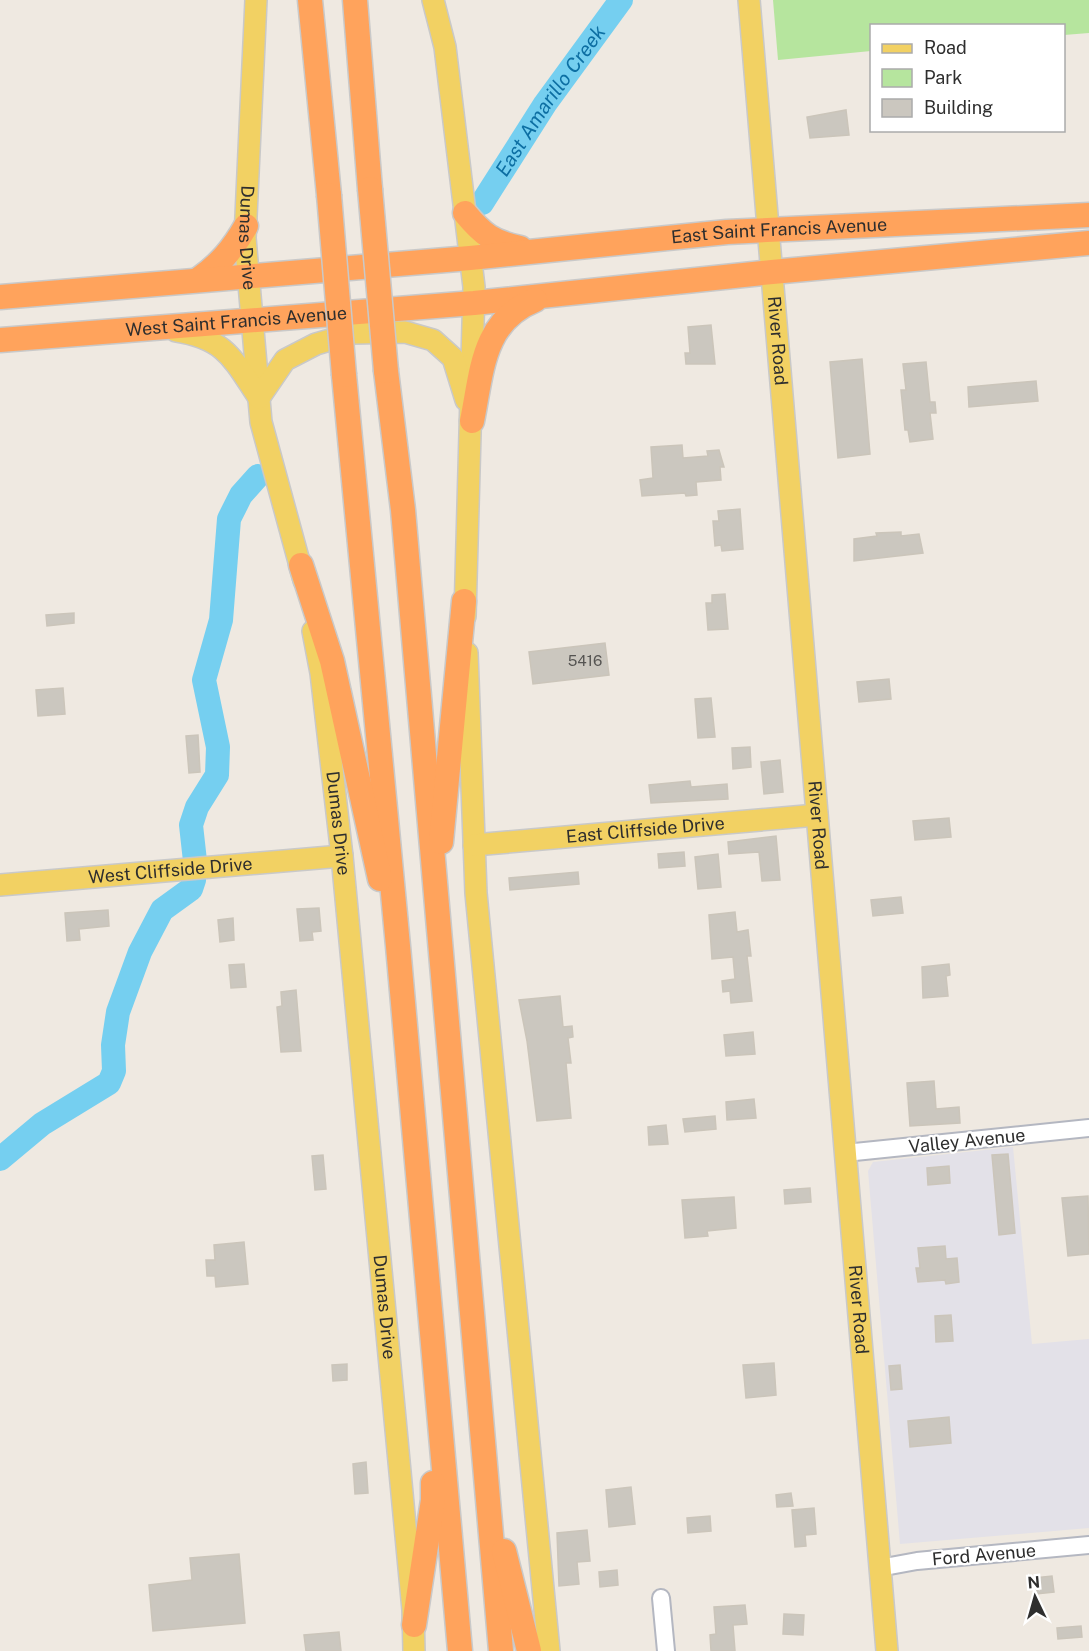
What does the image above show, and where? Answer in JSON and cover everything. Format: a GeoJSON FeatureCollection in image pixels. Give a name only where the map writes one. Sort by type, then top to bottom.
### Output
{"type":"FeatureCollection","features":[{"type":"Feature","properties":{"kind":"highway"},"geometry":{"type":"LineString","coordinates":[[310,0],[398,946],[460,1651]]}},
{"type":"Feature","properties":{"kind":"highway"},"geometry":{"type":"LineString","coordinates":[[355,0],[386,371],[403,510],[501,1651]]}},
{"type":"Feature","properties":{"kind":"highway"},"geometry":{"type":"LineString","coordinates":[[465,213],[481,233],[502,244],[532,251]]}},
{"type":"Feature","properties":{"kind":"highway","name":"East Saint Francis Avenue"},"geometry":{"type":"LineString","coordinates":[[470,258],[768,230],[1089,215]]}},
{"type":"Feature","properties":{"kind":"highway"},"geometry":{"type":"LineString","coordinates":[[199,279],[219,264],[233,249],[246,226]]}},
{"type":"Feature","properties":{"kind":"highway"},"geometry":{"type":"LineString","coordinates":[[474,303],[772,272],[1089,243]]}},
{"type":"Feature","properties":{"kind":"highway"},"geometry":{"type":"LineString","coordinates":[[0,297],[470,258]]}},
{"type":"Feature","properties":{"kind":"highway"},"geometry":{"type":"LineString","coordinates":[[472,421],[484,361],[492,336],[512,312],[548,295]]}},
{"type":"Feature","properties":{"kind":"highway","name":"West Saint Francis Avenue"},"geometry":{"type":"LineString","coordinates":[[0,340],[474,303]]}},
{"type":"Feature","properties":{"kind":"highway"},"geometry":{"type":"LineString","coordinates":[[301,565],[332,661],[370,841],[398,946]]}},
{"type":"Feature","properties":{"kind":"highway"},"geometry":{"type":"LineString","coordinates":[[436,898],[464,601]]}},
{"type":"Feature","properties":{"kind":"highway"},"geometry":{"type":"LineString","coordinates":[[414,1625],[433,1500],[433,1336]]}},
{"type":"Feature","properties":{"kind":"highway"},"geometry":{"type":"LineString","coordinates":[[484,1462],[529,1651]]}},
{"type":"Feature","properties":{"kind":"main road","name":"Dumas Drive"},"geometry":{"type":"LineString","coordinates":[[256,0],[246,226],[251,320],[261,422],[301,565],[321,673],[342,856],[414,1625],[414,1651]]}},
{"type":"Feature","properties":{"kind":"main road"},"geometry":{"type":"LineString","coordinates":[[433,0],[445,46],[474,303],[472,421],[464,601],[476,893],[549,1651]]}},
{"type":"Feature","properties":{"kind":"main road","name":"River Road"},"geometry":{"type":"LineString","coordinates":[[749,0],[887,1651]]}},
{"type":"Feature","properties":{"kind":"main road"},"geometry":{"type":"LineString","coordinates":[[159,328],[201,335],[220,345],[259,398],[285,360],[316,344],[354,333],[405,332],[433,340],[453,358],[472,421]]}},
{"type":"Feature","properties":{"kind":"main road","name":"East Cliffside Drive"},"geometry":{"type":"LineString","coordinates":[[474,845],[818,815]]}},
{"type":"Feature","properties":{"kind":"main road","name":"West Cliffside Drive"},"geometry":{"type":"LineString","coordinates":[[0,885],[342,856]]}},
{"type":"Feature","properties":{"kind":"street","name":"Valley Avenue"},"geometry":{"type":"LineString","coordinates":[[845,1153],[1089,1128]]}},
{"type":"Feature","properties":{"kind":"street","name":"Ford Avenue"},"geometry":{"type":"LineString","coordinates":[[879,1568],[917,1561],[1089,1545]]}},
{"type":"Feature","properties":{"kind":"street"},"geometry":{"type":"LineString","coordinates":[[661,1598],[666,1651]]}},
{"type":"Feature","properties":{"kind":"shaded area"},"geometry":{"type":"Polygon","coordinates":[[[1013,1147],[1032,1344],[1089,1339],[1089,1528],[900,1544],[868,1171],[873,1162],[1013,1147]]]}},
{"type":"Feature","properties":{"kind":"green space"},"geometry":{"type":"Polygon","coordinates":[[[773,0],[1089,0],[1089,33],[1065,35],[1065,24],[870,24],[870,51],[778,60],[773,0]]]}},
{"type":"Feature","properties":{"kind":"building"},"geometry":{"type":"Polygon","coordinates":[[[846,110],[849,135],[810,138],[807,117],[846,110]]]}},
{"type":"Feature","properties":{"kind":"building"},"geometry":{"type":"Polygon","coordinates":[[[711,325],[715,364],[686,364],[685,353],[690,353],[688,327],[711,325]]]}},
{"type":"Feature","properties":{"kind":"building"},"geometry":{"type":"Polygon","coordinates":[[[862,359],[870,454],[838,458],[830,362],[862,359]]]}},
{"type":"Feature","properties":{"kind":"building"},"geometry":{"type":"Polygon","coordinates":[[[926,362],[930,402],[935,402],[936,413],[930,413],[933,439],[910,442],[908,430],[905,430],[901,390],[906,390],[903,364],[926,362]]]}},
{"type":"Feature","properties":{"kind":"building"},"geometry":{"type":"Polygon","coordinates":[[[1036,381],[1038,401],[969,407],[968,387],[1036,381]]]}},
{"type":"Feature","properties":{"kind":"building"},"geometry":{"type":"Polygon","coordinates":[[[682,445],[683,458],[708,456],[707,451],[719,450],[724,467],[720,467],[721,480],[696,482],[697,495],[686,496],[685,493],[642,496],[640,480],[653,478],[651,447],[682,445]]]}},
{"type":"Feature","properties":{"kind":"building"},"geometry":{"type":"Polygon","coordinates":[[[740,509],[743,549],[722,551],[721,545],[715,546],[713,521],[719,521],[718,511],[740,509]]]}},
{"type":"Feature","properties":{"kind":"building"},"geometry":{"type":"Polygon","coordinates":[[[901,532],[901,536],[919,534],[923,553],[854,561],[854,539],[877,536],[876,533],[901,532]]]}},
{"type":"Feature","properties":{"kind":"building"},"geometry":{"type":"Polygon","coordinates":[[[725,594],[728,629],[708,630],[706,603],[712,603],[712,595],[725,594]]]}},
{"type":"Feature","properties":{"kind":"building"},"geometry":{"type":"Polygon","coordinates":[[[74,613],[74,623],[47,626],[46,615],[74,613]]]}},
{"type":"Feature","properties":{"kind":"building"},"geometry":{"type":"Polygon","coordinates":[[[605,643],[609,675],[533,684],[529,652],[605,643]]]}},
{"type":"Feature","properties":{"kind":"building"},"geometry":{"type":"Polygon","coordinates":[[[889,679],[891,699],[859,702],[857,682],[889,679]]]}},
{"type":"Feature","properties":{"kind":"building"},"geometry":{"type":"Polygon","coordinates":[[[63,688],[65,714],[38,716],[36,690],[63,688]]]}},
{"type":"Feature","properties":{"kind":"building"},"geometry":{"type":"Polygon","coordinates":[[[711,698],[715,737],[698,738],[695,699],[711,698]]]}},
{"type":"Feature","properties":{"kind":"building"},"geometry":{"type":"Polygon","coordinates":[[[198,735],[200,772],[189,773],[186,736],[198,735]]]}},
{"type":"Feature","properties":{"kind":"building"},"geometry":{"type":"Polygon","coordinates":[[[750,747],[751,767],[733,769],[732,748],[750,747]]]}},
{"type":"Feature","properties":{"kind":"building"},"geometry":{"type":"Polygon","coordinates":[[[780,760],[783,792],[764,794],[761,762],[780,760]]]}},
{"type":"Feature","properties":{"kind":"building"},"geometry":{"type":"Polygon","coordinates":[[[690,781],[691,787],[727,784],[728,799],[651,803],[649,785],[690,781]]]}},
{"type":"Feature","properties":{"kind":"building"},"geometry":{"type":"Polygon","coordinates":[[[949,818],[951,837],[915,840],[913,821],[949,818]]]}},
{"type":"Feature","properties":{"kind":"building"},"geometry":{"type":"Polygon","coordinates":[[[776,836],[780,880],[762,881],[759,852],[729,854],[728,842],[776,836]]]}},
{"type":"Feature","properties":{"kind":"building"},"geometry":{"type":"Polygon","coordinates":[[[684,852],[685,866],[659,868],[658,854],[684,852]]]}},
{"type":"Feature","properties":{"kind":"building"},"geometry":{"type":"Polygon","coordinates":[[[718,854],[721,887],[698,889],[695,857],[718,854]]]}},
{"type":"Feature","properties":{"kind":"building"},"geometry":{"type":"Polygon","coordinates":[[[578,872],[579,884],[510,890],[509,878],[578,872]]]}},
{"type":"Feature","properties":{"kind":"building"},"geometry":{"type":"Polygon","coordinates":[[[901,897],[903,913],[873,916],[871,900],[901,897]]]}},
{"type":"Feature","properties":{"kind":"building"},"geometry":{"type":"Polygon","coordinates":[[[319,908],[321,931],[312,932],[313,940],[300,941],[297,909],[319,908]]]}},
{"type":"Feature","properties":{"kind":"building"},"geometry":{"type":"Polygon","coordinates":[[[108,910],[109,926],[79,929],[80,940],[67,941],[65,913],[108,910]]]}},
{"type":"Feature","properties":{"kind":"building"},"geometry":{"type":"Polygon","coordinates":[[[735,912],[737,932],[748,930],[751,956],[747,956],[752,1001],[731,1003],[730,991],[723,992],[722,981],[735,979],[733,957],[712,959],[709,915],[735,912]]]}},
{"type":"Feature","properties":{"kind":"building"},"geometry":{"type":"Polygon","coordinates":[[[233,918],[234,940],[220,942],[218,920],[233,918]]]}},
{"type":"Feature","properties":{"kind":"building"},"geometry":{"type":"Polygon","coordinates":[[[244,964],[246,987],[231,988],[229,965],[244,964]]]}},
{"type":"Feature","properties":{"kind":"building"},"geometry":{"type":"Polygon","coordinates":[[[949,964],[950,975],[946,976],[948,996],[923,998],[922,967],[949,964]]]}},
{"type":"Feature","properties":{"kind":"building"},"geometry":{"type":"Polygon","coordinates":[[[296,990],[301,1051],[281,1052],[277,1007],[282,1006],[281,992],[296,990]]]}},
{"type":"Feature","properties":{"kind":"building"},"geometry":{"type":"Polygon","coordinates":[[[560,996],[563,1027],[572,1026],[573,1037],[568,1038],[571,1063],[566,1063],[571,1118],[537,1121],[527,1041],[519,1000],[560,996]]]}},
{"type":"Feature","properties":{"kind":"building"},"geometry":{"type":"Polygon","coordinates":[[[753,1032],[755,1054],[726,1056],[724,1035],[753,1032]]]}},
{"type":"Feature","properties":{"kind":"building"},"geometry":{"type":"Polygon","coordinates":[[[934,1081],[936,1109],[959,1107],[960,1123],[910,1126],[907,1083],[934,1081]]]}},
{"type":"Feature","properties":{"kind":"building"},"geometry":{"type":"Polygon","coordinates":[[[754,1099],[756,1118],[727,1120],[726,1102],[754,1099]]]}},
{"type":"Feature","properties":{"kind":"building"},"geometry":{"type":"Polygon","coordinates":[[[715,1116],[716,1129],[685,1132],[683,1119],[715,1116]]]}},
{"type":"Feature","properties":{"kind":"building"},"geometry":{"type":"Polygon","coordinates":[[[666,1125],[668,1144],[649,1145],[648,1127],[666,1125]]]}},
{"type":"Feature","properties":{"kind":"building"},"geometry":{"type":"Polygon","coordinates":[[[1008,1154],[1015,1233],[999,1235],[992,1155],[1008,1154]]]}},
{"type":"Feature","properties":{"kind":"building"},"geometry":{"type":"Polygon","coordinates":[[[323,1155],[326,1189],[315,1190],[312,1156],[323,1155]]]}},
{"type":"Feature","properties":{"kind":"building"},"geometry":{"type":"Polygon","coordinates":[[[949,1166],[950,1183],[928,1185],[927,1168],[949,1166]]]}},
{"type":"Feature","properties":{"kind":"building"},"geometry":{"type":"Polygon","coordinates":[[[810,1188],[811,1202],[785,1204],[784,1190],[810,1188]]]}},
{"type":"Feature","properties":{"kind":"building"},"geometry":{"type":"Polygon","coordinates":[[[1088,1196],[1089,1254],[1068,1256],[1062,1198],[1088,1196]]]}},
{"type":"Feature","properties":{"kind":"building"},"geometry":{"type":"Polygon","coordinates":[[[734,1197],[736,1228],[707,1231],[708,1236],[685,1238],[682,1200],[734,1197]]]}},
{"type":"Feature","properties":{"kind":"building"},"geometry":{"type":"Polygon","coordinates":[[[244,1242],[248,1284],[216,1287],[215,1276],[207,1276],[206,1260],[215,1260],[214,1245],[244,1242]]]}},
{"type":"Feature","properties":{"kind":"building"},"geometry":{"type":"Polygon","coordinates":[[[945,1246],[946,1259],[957,1258],[959,1282],[946,1284],[945,1280],[918,1282],[916,1268],[920,1268],[918,1248],[945,1246]]]}},
{"type":"Feature","properties":{"kind":"building"},"geometry":{"type":"Polygon","coordinates":[[[951,1315],[953,1341],[936,1342],[935,1316],[951,1315]]]}},
{"type":"Feature","properties":{"kind":"building"},"geometry":{"type":"Polygon","coordinates":[[[774,1363],[776,1395],[746,1398],[743,1365],[774,1363]]]}},
{"type":"Feature","properties":{"kind":"building"},"geometry":{"type":"Polygon","coordinates":[[[347,1364],[347,1380],[333,1381],[332,1365],[347,1364]]]}},
{"type":"Feature","properties":{"kind":"building"},"geometry":{"type":"Polygon","coordinates":[[[900,1365],[902,1389],[891,1390],[889,1366],[900,1365]]]}},
{"type":"Feature","properties":{"kind":"building"},"geometry":{"type":"Polygon","coordinates":[[[949,1417],[951,1443],[910,1447],[908,1421],[949,1417]]]}},
{"type":"Feature","properties":{"kind":"building"},"geometry":{"type":"Polygon","coordinates":[[[366,1462],[368,1493],[355,1494],[353,1464],[366,1462]]]}},
{"type":"Feature","properties":{"kind":"building"},"geometry":{"type":"Polygon","coordinates":[[[631,1487],[635,1524],[609,1527],[606,1490],[631,1487]]]}},
{"type":"Feature","properties":{"kind":"building"},"geometry":{"type":"Polygon","coordinates":[[[791,1493],[793,1506],[777,1507],[776,1495],[791,1493]]]}},
{"type":"Feature","properties":{"kind":"building"},"geometry":{"type":"Polygon","coordinates":[[[814,1508],[816,1534],[805,1535],[806,1546],[795,1547],[792,1510],[814,1508]]]}},
{"type":"Feature","properties":{"kind":"building"},"geometry":{"type":"Polygon","coordinates":[[[710,1516],[711,1531],[688,1533],[687,1518],[710,1516]]]}},
{"type":"Feature","properties":{"kind":"building"},"geometry":{"type":"Polygon","coordinates":[[[587,1530],[590,1561],[577,1562],[579,1584],[559,1586],[557,1533],[587,1530]]]}},
{"type":"Feature","properties":{"kind":"building"},"geometry":{"type":"Polygon","coordinates":[[[239,1554],[245,1623],[153,1631],[149,1585],[192,1580],[190,1558],[239,1554]]]}},
{"type":"Feature","properties":{"kind":"building"},"geometry":{"type":"Polygon","coordinates":[[[617,1570],[618,1585],[600,1587],[599,1572],[617,1570]]]}},
{"type":"Feature","properties":{"kind":"building"},"geometry":{"type":"Polygon","coordinates":[[[1052,1576],[1054,1592],[1036,1594],[1034,1578],[1052,1576]]]}},
{"type":"Feature","properties":{"kind":"building"},"geometry":{"type":"Polygon","coordinates":[[[745,1605],[747,1624],[733,1625],[735,1651],[711,1651],[710,1635],[716,1634],[714,1607],[745,1605]]]}},
{"type":"Feature","properties":{"kind":"building"},"geometry":{"type":"Polygon","coordinates":[[[784,1614],[804,1615],[803,1635],[783,1634],[784,1614]]]}},
{"type":"Feature","properties":{"kind":"building"},"geometry":{"type":"Polygon","coordinates":[[[1081,1626],[1082,1637],[1058,1639],[1057,1628],[1081,1626]]]}},
{"type":"Feature","properties":{"kind":"building"},"geometry":{"type":"Polygon","coordinates":[[[339,1632],[341,1651],[306,1651],[304,1635],[339,1632]]]}},
{"type":"Feature","properties":{"kind":"waterway","name":"East Amarillo Creek"},"geometry":{"type":"LineString","coordinates":[[482,203],[545,104],[621,0]]}},
{"type":"Feature","properties":{"kind":"waterway","name":"East Amarillo Creek"},"geometry":{"type":"LineString","coordinates":[[195,861],[191,825],[197,807],[217,775],[218,747],[204,680],[221,620],[229,519],[241,495],[258,476]]}},
{"type":"Feature","properties":{"kind":"waterway","name":"East Amarillo Creek"},"geometry":{"type":"LineString","coordinates":[[0,1159],[42,1124],[109,1083],[114,1071],[113,1045],[118,1012],[140,952],[162,910],[191,889],[194,880]]}}]}
